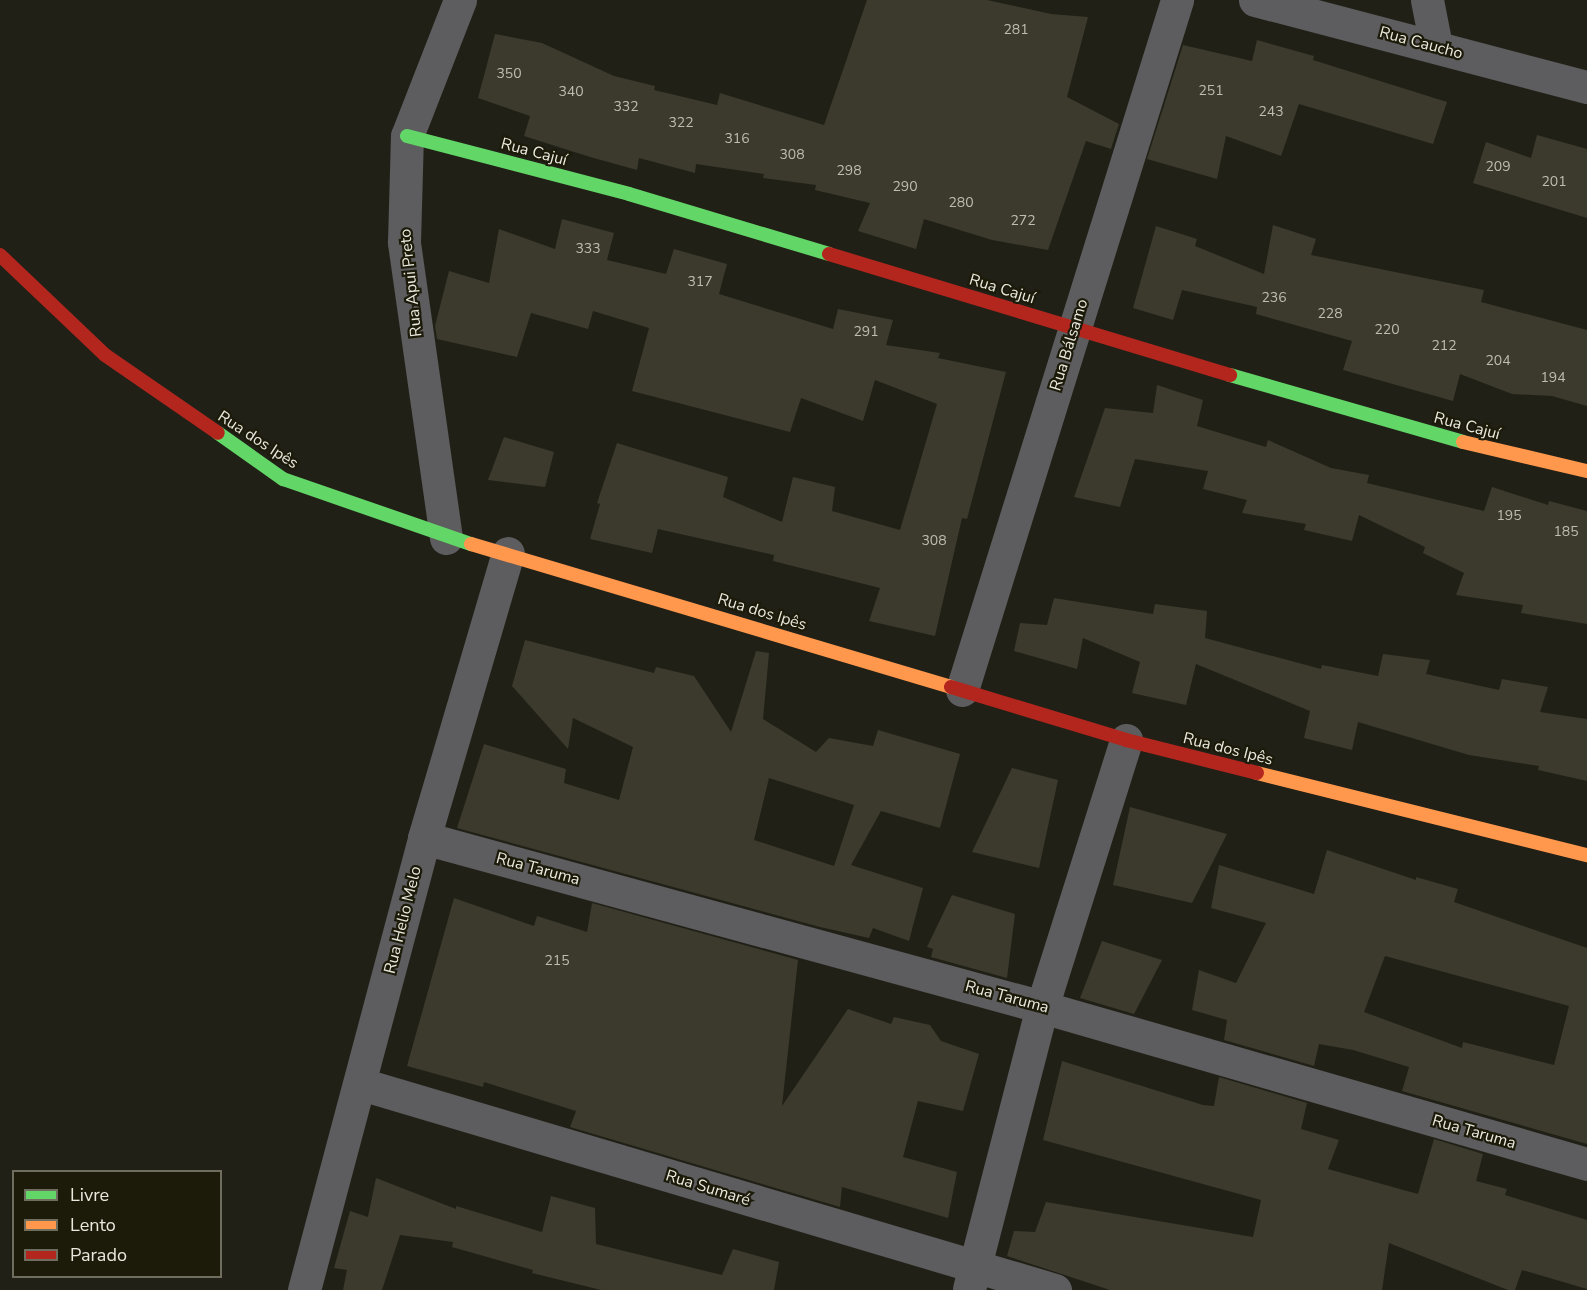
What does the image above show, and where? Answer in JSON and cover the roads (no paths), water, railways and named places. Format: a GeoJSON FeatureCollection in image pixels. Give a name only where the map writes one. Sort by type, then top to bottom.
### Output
{"type":"FeatureCollection","features":[{"type":"Feature","properties":{"kind":"street","name":"Rua Apui Preto"},"geometry":{"type":"LineString","coordinates":[[446,538],[404,242],[407,136],[460,0]]}},
{"type":"Feature","properties":{"kind":"street","name":"Rua Bálsamo"},"geometry":{"type":"LineString","coordinates":[[962,690],[1177,0]]}},
{"type":"Feature","properties":{"kind":"street","name":"Rua Caucho"},"geometry":{"type":"LineString","coordinates":[[1255,0],[1587,87]]}},
{"type":"Feature","properties":{"kind":"street"},"geometry":{"type":"LineString","coordinates":[[1427,0],[1436,46]]}},
{"type":"Feature","properties":{"kind":"street","name":"Rua Cajuí"},"geometry":{"type":"LineString","coordinates":[[407,136],[629,194],[1411,428],[1587,471]]}},
{"type":"Feature","properties":{"kind":"street","name":"Rua dos Ipês"},"geometry":{"type":"LineString","coordinates":[[0,255],[105,355],[283,480],[446,538],[508,553],[1126,740],[1587,855]]}},
{"type":"Feature","properties":{"kind":"street","name":"Rua Helio Melo"},"geometry":{"type":"LineString","coordinates":[[304,1290],[361,1084],[424,838],[508,553]]}},
{"type":"Feature","properties":{"kind":"street"},"geometry":{"type":"LineString","coordinates":[[972,1279],[1042,1007],[1126,740]]}},
{"type":"Feature","properties":{"kind":"street","name":"Rua Taruma"},"geometry":{"type":"LineString","coordinates":[[424,838],[1042,1007],[1587,1164]]}},
{"type":"Feature","properties":{"kind":"street","name":"Rua Sumaré"},"geometry":{"type":"LineString","coordinates":[[361,1084],[972,1279],[1055,1290]]}}]}
